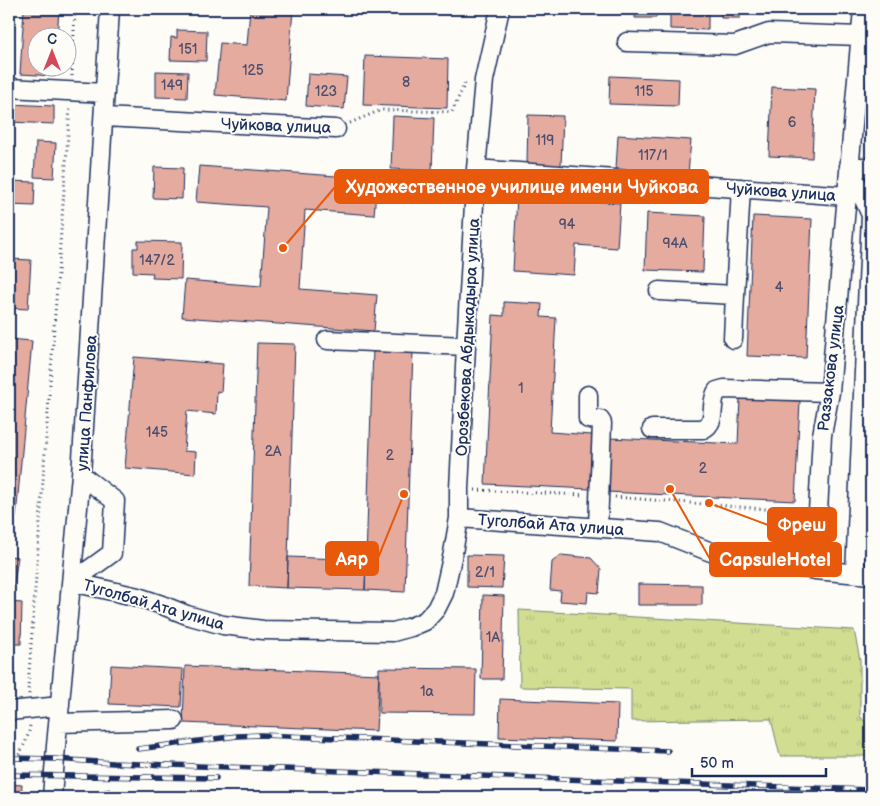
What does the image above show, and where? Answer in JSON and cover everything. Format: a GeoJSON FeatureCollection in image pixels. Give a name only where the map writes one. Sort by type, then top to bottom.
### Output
{"type":"FeatureCollection","features":[{"type":"Feature","properties":{"kind":"street","name":"улица Панфилова"},"geometry":{"type":"LineString","coordinates":[[52,797],[82,475],[110,9]]}},
{"type":"Feature","properties":{"kind":"street","name":"Орозбекова Абдыкадыра улица"},"geometry":{"type":"LineString","coordinates":[[459,518],[476,169],[484,80],[500,9]]}},
{"type":"Feature","properties":{"kind":"street","name":"Раззакова улица"},"geometry":{"type":"LineString","coordinates":[[815,570],[822,435],[830,392],[863,9]]}},
{"type":"Feature","properties":{"kind":"street"},"geometry":{"type":"LineString","coordinates":[[627,42],[735,45],[769,33],[860,36]]}},
{"type":"Feature","properties":{"kind":"street"},"geometry":{"type":"LineString","coordinates":[[9,88],[105,93]]}},
{"type":"Feature","properties":{"kind":"street","name":"Чуйкова улица"},"geometry":{"type":"LineString","coordinates":[[104,117],[336,129]]}},
{"type":"Feature","properties":{"kind":"street","name":"Раззакова улица"},"geometry":{"type":"LineString","coordinates":[[849,166],[871,215],[863,574]]}},
{"type":"Feature","properties":{"kind":"street","name":"Чуйкова улица"},"geometry":{"type":"LineString","coordinates":[[849,166],[871,168]]}},
{"type":"Feature","properties":{"kind":"street","name":"Чуйкова улица"},"geometry":{"type":"LineString","coordinates":[[476,169],[847,196]]}},
{"type":"Feature","properties":{"kind":"street"},"geometry":{"type":"LineString","coordinates":[[733,339],[741,188]]}},
{"type":"Feature","properties":{"kind":"street"},"geometry":{"type":"LineString","coordinates":[[659,291],[735,295]]}},
{"type":"Feature","properties":{"kind":"street"},"geometry":{"type":"LineString","coordinates":[[327,340],[466,346]]}},
{"type":"Feature","properties":{"kind":"street"},"geometry":{"type":"LineString","coordinates":[[652,429],[703,429],[709,426],[713,396],[717,391],[724,389],[830,392]]}},
{"type":"Feature","properties":{"kind":"street"},"geometry":{"type":"LineString","coordinates":[[588,396],[588,419],[600,420],[602,423],[598,527]]}},
{"type":"Feature","properties":{"kind":"street"},"geometry":{"type":"LineString","coordinates":[[72,582],[112,553],[115,501],[82,475]]}},
{"type":"Feature","properties":{"kind":"street","name":"Туголбай Ата улица"},"geometry":{"type":"LineString","coordinates":[[72,582],[138,597],[187,615],[223,625],[263,630],[393,632],[411,628],[425,621],[436,609],[444,593],[459,518],[660,532],[711,552],[815,570],[863,574]]}},
{"type":"Feature","properties":{"kind":"street"},"geometry":{"type":"LineString","coordinates":[[9,711],[30,710],[59,714],[174,720]]}},
{"type":"Feature","properties":{"kind":"path"},"geometry":{"type":"LineString","coordinates":[[9,772],[30,731],[28,687],[71,92],[75,9]]}},
{"type":"Feature","properties":{"kind":"path","name":"Чуйкова улица"},"geometry":{"type":"LineString","coordinates":[[336,129],[381,110],[452,112],[466,81],[484,80]]}},
{"type":"Feature","properties":{"kind":"path"},"geometry":{"type":"LineString","coordinates":[[459,489],[599,496],[818,513]]}},
{"type":"Feature","properties":{"kind":"green space"},"geometry":{"type":"Polygon","coordinates":[[[519,610],[854,630],[860,660],[860,716],[871,729],[871,756],[780,756],[771,719],[631,721],[631,689],[520,687],[519,610]]]}},
{"type":"Feature","properties":{"kind":"building"},"geometry":{"type":"Polygon","coordinates":[[[24,9],[59,9],[58,28],[28,28],[28,74],[20,74],[24,9]]]}},
{"type":"Feature","properties":{"kind":"building"},"geometry":{"type":"Polygon","coordinates":[[[147,9],[184,9],[179,12],[147,9]]]}},
{"type":"Feature","properties":{"kind":"building"},"geometry":{"type":"Polygon","coordinates":[[[250,9],[293,9],[286,101],[215,95],[220,43],[247,45],[250,9]]]}},
{"type":"Feature","properties":{"kind":"building"},"geometry":{"type":"Polygon","coordinates":[[[636,9],[656,9],[656,18],[635,18],[636,9]]]}},
{"type":"Feature","properties":{"kind":"building"},"geometry":{"type":"Polygon","coordinates":[[[656,9],[740,9],[740,18],[721,18],[721,11],[708,10],[708,30],[670,29],[670,10],[656,9]]]}},
{"type":"Feature","properties":{"kind":"building"},"geometry":{"type":"Polygon","coordinates":[[[758,9],[778,9],[777,15],[758,15],[758,9]]]}},
{"type":"Feature","properties":{"kind":"building"},"geometry":{"type":"Polygon","coordinates":[[[177,30],[207,31],[206,61],[170,60],[171,37],[177,38],[177,30]]]}},
{"type":"Feature","properties":{"kind":"building"},"geometry":{"type":"Polygon","coordinates":[[[365,56],[448,59],[447,108],[363,105],[365,56]]]}},
{"type":"Feature","properties":{"kind":"building"},"geometry":{"type":"Polygon","coordinates":[[[156,71],[188,72],[187,98],[156,97],[156,71]]]}},
{"type":"Feature","properties":{"kind":"building"},"geometry":{"type":"Polygon","coordinates":[[[308,74],[347,77],[344,109],[306,106],[308,74]]]}},
{"type":"Feature","properties":{"kind":"building"},"geometry":{"type":"Polygon","coordinates":[[[610,76],[679,79],[678,106],[609,104],[610,76]]]}},
{"type":"Feature","properties":{"kind":"building"},"geometry":{"type":"Polygon","coordinates":[[[772,87],[815,89],[812,158],[769,156],[772,87]]]}},
{"type":"Feature","properties":{"kind":"building"},"geometry":{"type":"Polygon","coordinates":[[[9,104],[54,106],[54,124],[9,122],[9,104]]]}},
{"type":"Feature","properties":{"kind":"building"},"geometry":{"type":"Polygon","coordinates":[[[528,115],[563,116],[561,166],[527,164],[528,115]]]}},
{"type":"Feature","properties":{"kind":"building"},"geometry":{"type":"Polygon","coordinates":[[[393,116],[434,118],[432,171],[391,169],[393,116]]]}},
{"type":"Feature","properties":{"kind":"building"},"geometry":{"type":"Polygon","coordinates":[[[618,135],[691,140],[688,174],[616,169],[618,135]]]}},
{"type":"Feature","properties":{"kind":"building"},"geometry":{"type":"Polygon","coordinates":[[[36,142],[56,143],[54,178],[34,177],[36,142]]]}},
{"type":"Feature","properties":{"kind":"building"},"geometry":{"type":"Polygon","coordinates":[[[9,151],[12,151],[10,181],[35,182],[34,206],[9,205],[9,151]]]}},
{"type":"Feature","properties":{"kind":"building"},"geometry":{"type":"Polygon","coordinates":[[[199,166],[377,179],[374,215],[305,210],[300,289],[377,295],[374,331],[182,317],[185,280],[261,286],[267,207],[196,202],[199,166]]]}},
{"type":"Feature","properties":{"kind":"building"},"geometry":{"type":"Polygon","coordinates":[[[154,167],[183,168],[182,199],[153,198],[154,167]]]}},
{"type":"Feature","properties":{"kind":"building"},"geometry":{"type":"Polygon","coordinates":[[[517,196],[620,203],[617,248],[576,245],[574,275],[513,271],[517,196]]]}},
{"type":"Feature","properties":{"kind":"building"},"geometry":{"type":"Polygon","coordinates":[[[647,213],[705,216],[703,272],[645,270],[647,213]]]}},
{"type":"Feature","properties":{"kind":"building"},"geometry":{"type":"Polygon","coordinates":[[[753,216],[812,219],[806,358],[747,356],[753,216]]]}},
{"type":"Feature","properties":{"kind":"building"},"geometry":{"type":"Polygon","coordinates":[[[138,241],[182,242],[181,279],[152,278],[153,273],[133,272],[133,248],[138,248],[138,241]]]}},
{"type":"Feature","properties":{"kind":"building"},"geometry":{"type":"Polygon","coordinates":[[[9,259],[31,260],[28,309],[9,308],[9,259]]]}},
{"type":"Feature","properties":{"kind":"building"},"geometry":{"type":"Polygon","coordinates":[[[504,302],[542,304],[541,317],[556,318],[550,432],[592,435],[590,489],[485,484],[493,315],[504,316],[504,302]]]}},
{"type":"Feature","properties":{"kind":"building"},"geometry":{"type":"Polygon","coordinates":[[[9,339],[32,341],[16,517],[9,517],[9,339]]]}},
{"type":"Feature","properties":{"kind":"building"},"geometry":{"type":"Polygon","coordinates":[[[257,343],[295,344],[287,588],[249,586],[257,343]]]}},
{"type":"Feature","properties":{"kind":"building"},"geometry":{"type":"Polygon","coordinates":[[[373,348],[413,350],[405,592],[365,590],[373,348]]]}},
{"type":"Feature","properties":{"kind":"building"},"geometry":{"type":"Polygon","coordinates":[[[134,357],[223,364],[221,392],[217,391],[216,414],[187,411],[184,451],[196,452],[195,474],[125,468],[134,357]]]}},
{"type":"Feature","properties":{"kind":"building"},"geometry":{"type":"Polygon","coordinates":[[[782,395],[781,400],[800,401],[795,501],[607,492],[610,438],[738,444],[740,398],[782,395]]]}},
{"type":"Feature","properties":{"kind":"building"},"geometry":{"type":"Polygon","coordinates":[[[467,555],[504,556],[502,588],[467,587],[467,555]]]}},
{"type":"Feature","properties":{"kind":"building"},"geometry":{"type":"Polygon","coordinates":[[[561,555],[591,558],[601,569],[599,593],[588,592],[587,603],[560,601],[561,591],[550,590],[552,562],[561,555]]]}},
{"type":"Feature","properties":{"kind":"building"},"geometry":{"type":"Polygon","coordinates":[[[9,556],[18,557],[12,596],[9,596],[9,556]]]}},
{"type":"Feature","properties":{"kind":"building"},"geometry":{"type":"Polygon","coordinates":[[[288,557],[366,560],[365,590],[287,588],[288,557]]]}},
{"type":"Feature","properties":{"kind":"building"},"geometry":{"type":"Polygon","coordinates":[[[638,584],[702,585],[702,605],[638,605],[638,584]]]}},
{"type":"Feature","properties":{"kind":"building"},"geometry":{"type":"Polygon","coordinates":[[[483,595],[504,596],[502,679],[481,679],[483,595]]]}},
{"type":"Feature","properties":{"kind":"building"},"geometry":{"type":"Polygon","coordinates":[[[9,602],[22,603],[21,644],[9,644],[9,602]]]}},
{"type":"Feature","properties":{"kind":"building"},"geometry":{"type":"Polygon","coordinates":[[[869,613],[871,613],[871,660],[869,660],[869,613]]]}},
{"type":"Feature","properties":{"kind":"building"},"geometry":{"type":"Polygon","coordinates":[[[111,665],[183,669],[181,707],[109,704],[111,665]]]}},
{"type":"Feature","properties":{"kind":"building"},"geometry":{"type":"Polygon","coordinates":[[[185,666],[379,674],[376,731],[183,723],[185,666]]]}},
{"type":"Feature","properties":{"kind":"building"},"geometry":{"type":"Polygon","coordinates":[[[379,668],[476,669],[475,714],[379,713],[379,668]]]}},
{"type":"Feature","properties":{"kind":"building"},"geometry":{"type":"Polygon","coordinates":[[[500,699],[618,704],[617,741],[499,737],[500,699]]]}},
{"type":"Feature","properties":{"kind":"building"},"geometry":{"type":"Polygon","coordinates":[[[9,784],[22,785],[21,797],[9,797],[9,784]]]}},
{"type":"Feature","properties":{"kind":"building"},"geometry":{"type":"Polygon","coordinates":[[[110,789],[110,797],[75,797],[75,796],[110,789]]]}},
{"type":"Feature","properties":{"kind":"railway"},"geometry":{"type":"LineString","coordinates":[[138,749],[237,736],[261,735],[668,751]]}},
{"type":"Feature","properties":{"kind":"railway"},"geometry":{"type":"LineString","coordinates":[[9,758],[871,790]]}},
{"type":"Feature","properties":{"kind":"railway"},"geometry":{"type":"LineString","coordinates":[[9,775],[216,778]]}},
{"type":"Feature","properties":{"kind":"place","name":"Художественное училище имени Чуйкова"},"geometry":{"type":"Point","coordinates":[283,248]}},
{"type":"Feature","properties":{"kind":"place","name":"CapsuleHotel"},"geometry":{"type":"Point","coordinates":[670,489]}},
{"type":"Feature","properties":{"kind":"place","name":"Аяр"},"geometry":{"type":"Point","coordinates":[404,494]}},
{"type":"Feature","properties":{"kind":"place","name":"Фреш"},"geometry":{"type":"Point","coordinates":[709,503]}}]}
